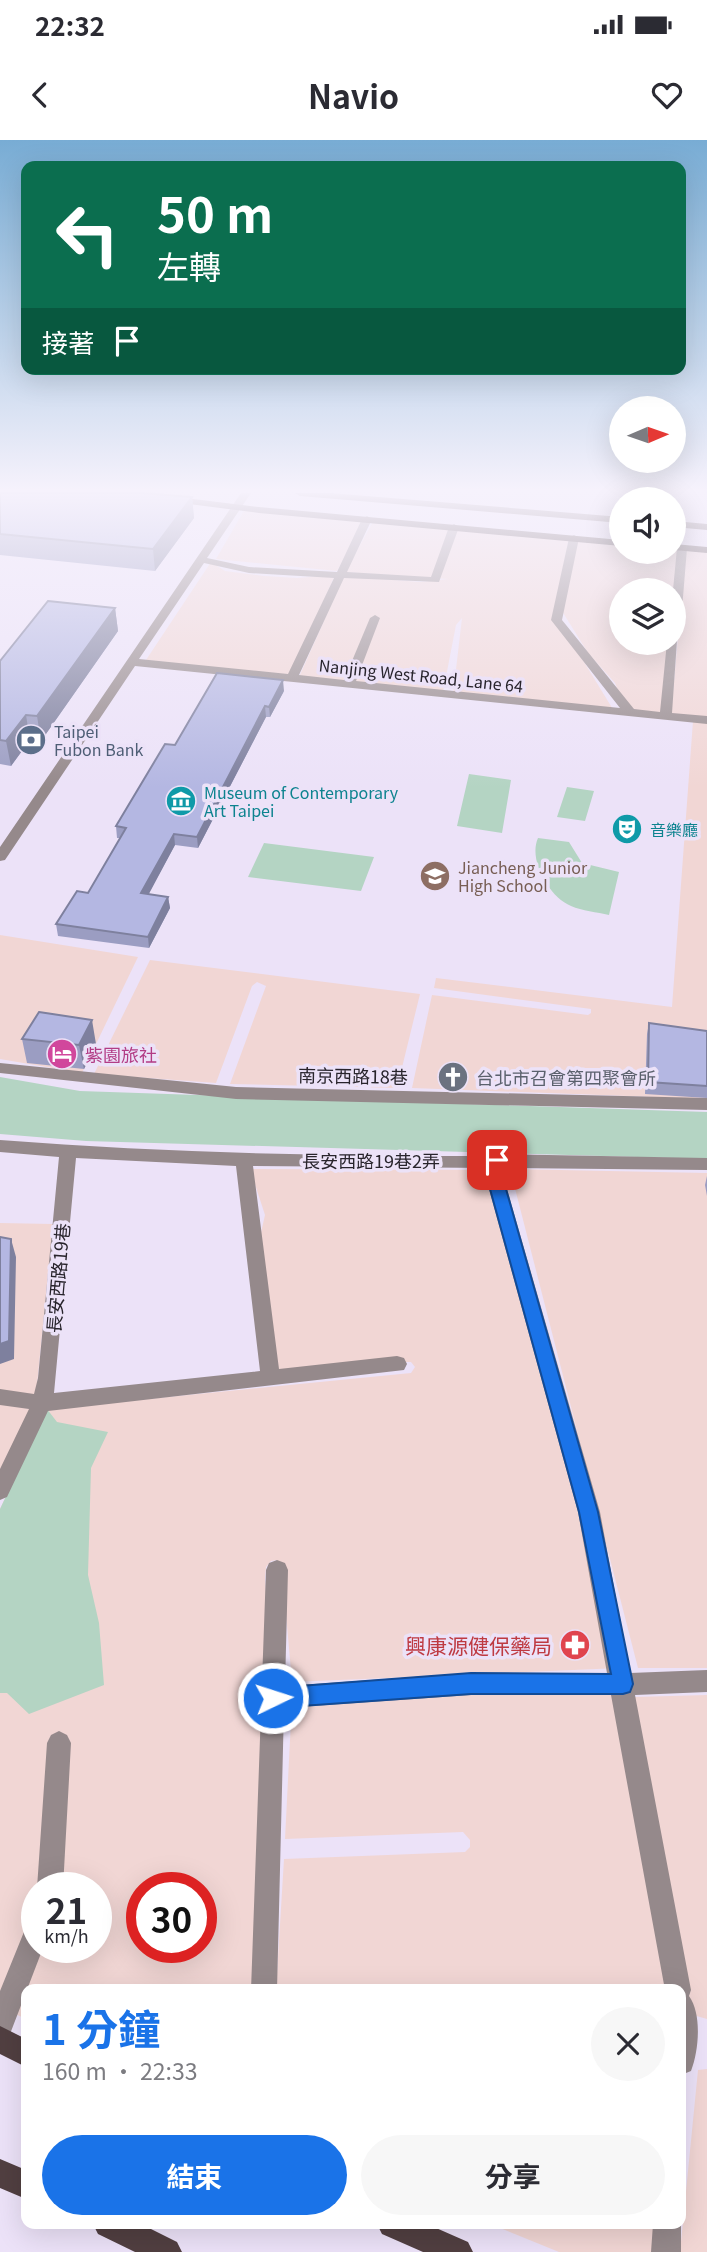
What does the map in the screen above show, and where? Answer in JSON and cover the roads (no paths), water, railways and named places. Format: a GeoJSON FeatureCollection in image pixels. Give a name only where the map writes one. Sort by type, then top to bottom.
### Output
{"type":"FeatureCollection","features":[{"type":"Feature","properties":{"kind":"main road"},"geometry":{"type":"LineString","coordinates":[[0,2040],[21,2050]]}},
{"type":"Feature","properties":{"kind":"main road"},"geometry":{"type":"LineString","coordinates":[[0,2173],[21,2183]]}},
{"type":"Feature","properties":{"kind":"main road"},"geometry":{"type":"LineString","coordinates":[[119,2229],[167,2252]]}},
{"type":"Feature","properties":{"kind":"main road"},"geometry":{"type":"LineString","coordinates":[[404,2229],[458,2252]]}},
{"type":"Feature","properties":{"kind":"street"},"geometry":{"type":"LineString","coordinates":[[0,857],[180,592]]}},
{"type":"Feature","properties":{"kind":"street"},"geometry":{"type":"LineString","coordinates":[[292,678],[332,592]]}},
{"type":"Feature","properties":{"kind":"street"},"geometry":{"type":"LineString","coordinates":[[562,592],[556,620],[630,712]]}},
{"type":"Feature","properties":{"kind":"street"},"geometry":{"type":"LineString","coordinates":[[349,684],[375,618]]}},
{"type":"Feature","properties":{"kind":"street"},"geometry":{"type":"LineString","coordinates":[[666,716],[672,655]]}},
{"type":"Feature","properties":{"kind":"street","name":"Nanjing West Road, Lane 64"},"geometry":{"type":"LineString","coordinates":[[132,662],[707,720]]}},
{"type":"Feature","properties":{"kind":"street","name":"南京西路18巷"},"geometry":{"type":"LineString","coordinates":[[0,1068],[236,1093],[707,1104]]}},
{"type":"Feature","properties":{"kind":"street","name":"長安西路19巷2弄"},"geometry":{"type":"LineString","coordinates":[[0,1146],[68,1153],[244,1160],[497,1160],[707,1164]]}},
{"type":"Feature","properties":{"kind":"street","name":"長安西路19巷"},"geometry":{"type":"LineString","coordinates":[[0,1491],[42,1404],[48,1378],[68,1153]]}},
{"type":"Feature","properties":{"kind":"street"},"geometry":{"type":"LineString","coordinates":[[244,1160],[270,1377]]}},
{"type":"Feature","properties":{"kind":"street"},"geometry":{"type":"LineString","coordinates":[[497,1160],[498,1189],[589,1512],[677,1984]]}},
{"type":"Feature","properties":{"kind":"street"},"geometry":{"type":"LineString","coordinates":[[0,1397],[42,1404],[397,1364]]}},
{"type":"Feature","properties":{"kind":"street"},"geometry":{"type":"LineString","coordinates":[[264,1984],[277,1570]]}},
{"type":"Feature","properties":{"kind":"street"},"geometry":{"type":"LineString","coordinates":[[273,1698],[471,1684],[707,1681]]}},
{"type":"Feature","properties":{"kind":"street"},"geometry":{"type":"LineString","coordinates":[[51,1872],[59,1743]]}},
{"type":"Feature","properties":{"kind":"street"},"geometry":{"type":"LineString","coordinates":[[0,2024],[24,1963]]}},
{"type":"Feature","properties":{"kind":"street"},"geometry":{"type":"LineString","coordinates":[[666,2252],[668,2229]]}},
{"type":"Feature","properties":{"kind":"place","name":"Taipei Fubon Bank"},"geometry":{"type":"Point","coordinates":[31,740]}},
{"type":"Feature","properties":{"kind":"place","name":"Museum of Contemporary Art Taipei"},"geometry":{"type":"Point","coordinates":[181,801]}},
{"type":"Feature","properties":{"kind":"place","name":"音樂廳"},"geometry":{"type":"Point","coordinates":[627,829]}},
{"type":"Feature","properties":{"kind":"place","name":"Jiancheng Junior High School"},"geometry":{"type":"Point","coordinates":[435,876]}},
{"type":"Feature","properties":{"kind":"place","name":"紫園旅社"},"geometry":{"type":"Point","coordinates":[62,1054]}},
{"type":"Feature","properties":{"kind":"place","name":"台北市召會第四聚會所"},"geometry":{"type":"Point","coordinates":[453,1077]}},
{"type":"Feature","properties":{"kind":"place","name":"興康源健保藥局"},"geometry":{"type":"Point","coordinates":[575,1645]}}]}
